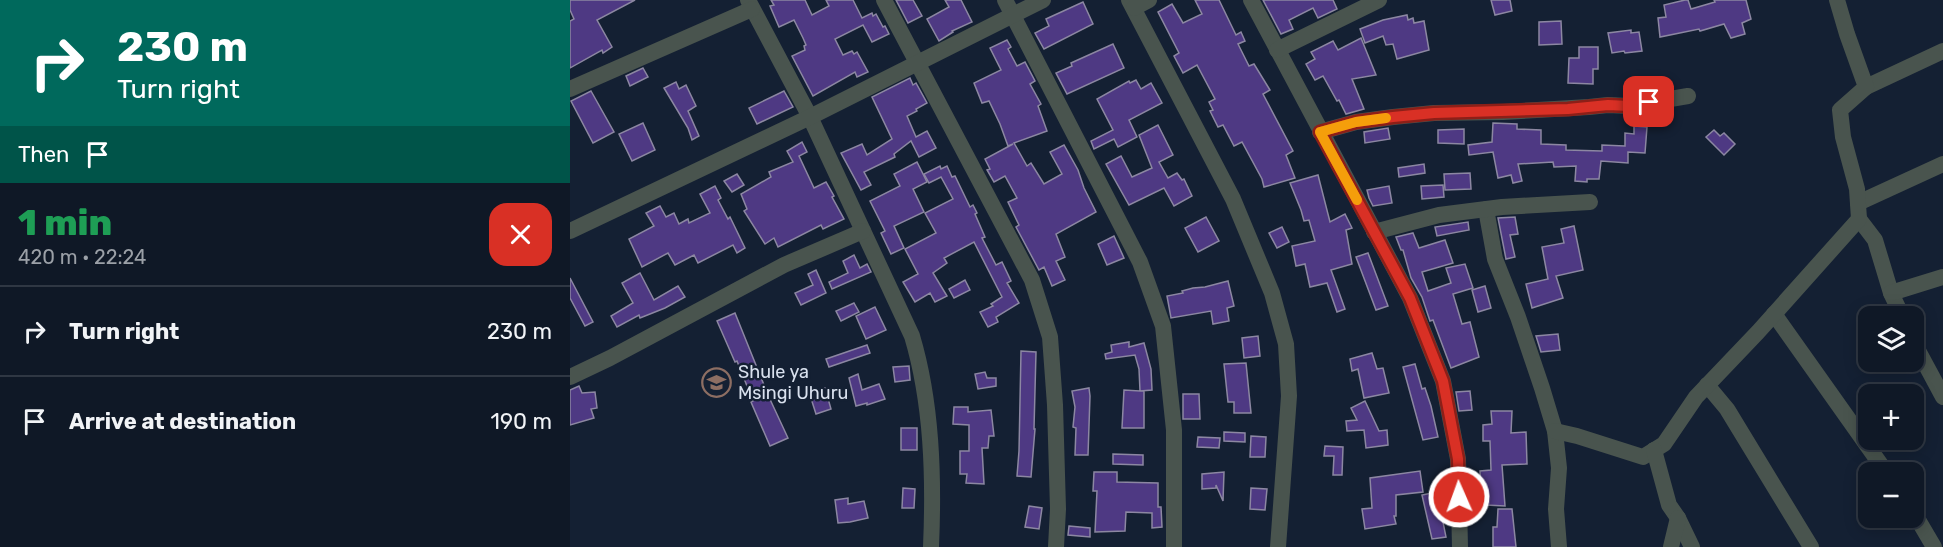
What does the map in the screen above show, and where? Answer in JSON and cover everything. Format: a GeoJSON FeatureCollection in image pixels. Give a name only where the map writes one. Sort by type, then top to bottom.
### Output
{"type":"FeatureCollection","features":[{"type":"Feature","properties":{"kind":"street"},"geometry":{"type":"LineString","coordinates":[[884,0],[1032,280],[1050,338],[1055,405],[1058,509],[1056,547]]}},
{"type":"Feature","properties":{"kind":"street"},"geometry":{"type":"LineString","coordinates":[[1005,0],[1140,262],[1163,326],[1174,430],[1174,547]]}},
{"type":"Feature","properties":{"kind":"street"},"geometry":{"type":"LineString","coordinates":[[570,231],[810,117],[1043,0]]}},
{"type":"Feature","properties":{"kind":"street"},"geometry":{"type":"LineString","coordinates":[[1149,0],[1132,4],[1233,199],[1272,292],[1286,344],[1289,396],[1278,547]]}},
{"type":"Feature","properties":{"kind":"street"},"geometry":{"type":"LineString","coordinates":[[1251,0],[1410,298],[1443,381],[1458,459],[1460,547]]}},
{"type":"Feature","properties":{"kind":"street"},"geometry":{"type":"LineString","coordinates":[[1277,50],[1379,0]]}},
{"type":"Feature","properties":{"kind":"street"},"geometry":{"type":"LineString","coordinates":[[1837,0],[1866,87]]}},
{"type":"Feature","properties":{"kind":"street"},"geometry":{"type":"LineString","coordinates":[[570,89],[750,4],[810,117],[912,336],[921,365],[932,460],[932,547]]}},
{"type":"Feature","properties":{"kind":"street"},"geometry":{"type":"LineString","coordinates":[[1897,306],[1875,240],[1859,211],[1857,189],[1843,137],[1840,110],[1866,87],[1943,51]]}},
{"type":"Feature","properties":{"kind":"street"},"geometry":{"type":"LineString","coordinates":[[1320,132],[1356,122],[1393,117],[1434,113],[1629,106],[1688,96]]}},
{"type":"Feature","properties":{"kind":"street"},"geometry":{"type":"LineString","coordinates":[[1555,431],[1643,457],[1664,444],[1696,397],[1774,314],[1859,211],[1943,164]]}},
{"type":"Feature","properties":{"kind":"street"},"geometry":{"type":"LineString","coordinates":[[1374,232],[1439,215],[1486,209],[1590,202]]}},
{"type":"Feature","properties":{"kind":"street"},"geometry":{"type":"LineString","coordinates":[[1486,209],[1495,259],[1518,317],[1555,431],[1559,547]]}},
{"type":"Feature","properties":{"kind":"street"},"geometry":{"type":"LineString","coordinates":[[570,377],[784,265],[863,231]]}},
{"type":"Feature","properties":{"kind":"street"},"geometry":{"type":"LineString","coordinates":[[1891,293],[1943,277]]}},
{"type":"Feature","properties":{"kind":"street"},"geometry":{"type":"LineString","coordinates":[[1774,314],[1879,462]]}},
{"type":"Feature","properties":{"kind":"street"},"geometry":{"type":"LineString","coordinates":[[1924,362],[1943,398]]}},
{"type":"Feature","properties":{"kind":"street"},"geometry":{"type":"LineString","coordinates":[[1707,385],[1727,409],[1810,547]]}},
{"type":"Feature","properties":{"kind":"street"},"geometry":{"type":"LineString","coordinates":[[1654,450],[1669,505],[1692,547]]}},
{"type":"Feature","properties":{"kind":"street"},"geometry":{"type":"LineString","coordinates":[[1671,547],[1678,518]]}},
{"type":"Feature","properties":{"kind":"street"},"geometry":{"type":"LineString","coordinates":[[1923,528],[1934,547]]}},
{"type":"Feature","properties":{"kind":"building"},"geometry":{"type":"Polygon","coordinates":[[[570,0],[635,0],[597,20],[612,47],[570,68],[570,21],[574,19],[570,10],[570,0]]]}},
{"type":"Feature","properties":{"kind":"building"},"geometry":{"type":"Polygon","coordinates":[[[771,0],[805,0],[812,15],[829,6],[826,0],[853,0],[862,18],[872,13],[873,16],[876,14],[889,34],[872,42],[863,25],[835,39],[843,55],[852,51],[854,54],[857,52],[868,72],[857,77],[855,72],[813,96],[792,56],[805,50],[806,45],[803,38],[794,20],[779,27],[770,6],[774,5],[771,0]]]}},
{"type":"Feature","properties":{"kind":"building"},"geometry":{"type":"Polygon","coordinates":[[[896,0],[913,0],[922,16],[908,23],[896,0]]]}},
{"type":"Feature","properties":{"kind":"building"},"geometry":{"type":"Polygon","coordinates":[[[945,0],[961,0],[972,22],[952,31],[939,41],[927,19],[949,7],[945,0]]]}},
{"type":"Feature","properties":{"kind":"building"},"geometry":{"type":"Polygon","coordinates":[[[1195,0],[1219,0],[1236,35],[1241,32],[1245,41],[1238,44],[1249,66],[1254,64],[1270,90],[1263,94],[1293,151],[1286,155],[1295,178],[1264,187],[1242,142],[1234,146],[1223,125],[1218,127],[1210,111],[1213,110],[1209,102],[1215,99],[1197,65],[1183,73],[1174,56],[1179,53],[1158,12],[1172,4],[1183,23],[1202,14],[1195,0]]]}},
{"type":"Feature","properties":{"kind":"building"},"geometry":{"type":"Polygon","coordinates":[[[1263,0],[1333,0],[1337,9],[1318,18],[1313,8],[1289,20],[1293,29],[1281,34],[1263,0]]]}},
{"type":"Feature","properties":{"kind":"building"},"geometry":{"type":"Polygon","coordinates":[[[1491,0],[1510,0],[1512,11],[1495,15],[1491,0]]]}},
{"type":"Feature","properties":{"kind":"building"},"geometry":{"type":"Polygon","coordinates":[[[1688,0],[1691,9],[1715,2],[1714,0],[1746,0],[1751,19],[1742,23],[1745,34],[1731,38],[1724,24],[1700,31],[1699,29],[1660,37],[1658,18],[1666,17],[1664,5],[1688,0]]]}},
{"type":"Feature","properties":{"kind":"building"},"geometry":{"type":"Polygon","coordinates":[[[1083,2],[1093,24],[1044,49],[1035,33],[1049,26],[1046,19],[1083,2]]]}},
{"type":"Feature","properties":{"kind":"building"},"geometry":{"type":"Polygon","coordinates":[[[1407,15],[1408,20],[1413,18],[1414,23],[1424,21],[1429,50],[1397,59],[1393,44],[1386,45],[1383,36],[1365,43],[1360,29],[1383,20],[1407,15]]]}},
{"type":"Feature","properties":{"kind":"building"},"geometry":{"type":"Polygon","coordinates":[[[1561,21],[1562,44],[1539,45],[1539,22],[1561,21]]]}},
{"type":"Feature","properties":{"kind":"building"},"geometry":{"type":"Polygon","coordinates":[[[1631,30],[1631,33],[1639,32],[1642,51],[1612,53],[1608,33],[1631,30]]]}},
{"type":"Feature","properties":{"kind":"building"},"geometry":{"type":"Polygon","coordinates":[[[1361,38],[1376,75],[1352,79],[1364,109],[1346,114],[1323,76],[1315,80],[1306,64],[1315,59],[1311,52],[1333,41],[1338,50],[1361,38]]]}},
{"type":"Feature","properties":{"kind":"building"},"geometry":{"type":"Polygon","coordinates":[[[1007,40],[1011,47],[1008,49],[1017,66],[1025,62],[1035,81],[1030,84],[1041,104],[1038,106],[1047,131],[1014,143],[1027,166],[1031,163],[1044,184],[1062,174],[1050,152],[1064,145],[1078,170],[1096,212],[1056,234],[1065,257],[1056,261],[1065,280],[1052,286],[1044,267],[1039,270],[1016,227],[1019,225],[1008,202],[1017,198],[1005,176],[994,182],[987,170],[990,169],[985,159],[1013,144],[1008,146],[989,101],[982,103],[974,83],[1001,70],[990,48],[1007,40]]]}},
{"type":"Feature","properties":{"kind":"building"},"geometry":{"type":"Polygon","coordinates":[[[1113,44],[1124,68],[1067,94],[1056,73],[1072,66],[1071,63],[1113,44]]]}},
{"type":"Feature","properties":{"kind":"building"},"geometry":{"type":"Polygon","coordinates":[[[1579,47],[1598,47],[1598,69],[1593,69],[1593,84],[1568,83],[1569,58],[1579,58],[1579,47]]]}},
{"type":"Feature","properties":{"kind":"building"},"geometry":{"type":"Polygon","coordinates":[[[643,68],[648,77],[630,86],[626,76],[643,68]]]}},
{"type":"Feature","properties":{"kind":"building"},"geometry":{"type":"Polygon","coordinates":[[[910,78],[913,85],[916,83],[927,103],[907,116],[916,137],[927,131],[936,148],[919,157],[911,141],[894,154],[895,157],[864,172],[871,185],[861,190],[841,153],[862,144],[867,155],[892,139],[872,97],[910,78]]]}},
{"type":"Feature","properties":{"kind":"building"},"geometry":{"type":"Polygon","coordinates":[[[1136,80],[1141,89],[1151,83],[1162,103],[1129,120],[1137,137],[1118,147],[1114,139],[1094,149],[1091,141],[1113,130],[1097,99],[1129,81],[1130,83],[1136,80]]]}},
{"type":"Feature","properties":{"kind":"building"},"geometry":{"type":"Polygon","coordinates":[[[676,82],[679,89],[686,85],[696,106],[688,111],[699,136],[692,140],[688,128],[664,88],[676,82]]]}},
{"type":"Feature","properties":{"kind":"building"},"geometry":{"type":"Polygon","coordinates":[[[591,91],[614,132],[593,143],[571,101],[591,91]]]}},
{"type":"Feature","properties":{"kind":"building"},"geometry":{"type":"Polygon","coordinates":[[[784,91],[793,107],[757,124],[749,108],[784,91]]]}},
{"type":"Feature","properties":{"kind":"building"},"geometry":{"type":"Polygon","coordinates":[[[643,123],[655,150],[632,161],[619,134],[643,123]]]}},
{"type":"Feature","properties":{"kind":"building"},"geometry":{"type":"Polygon","coordinates":[[[1493,123],[1517,124],[1517,129],[1541,130],[1541,144],[1566,145],[1566,150],[1602,151],[1602,145],[1625,146],[1625,133],[1634,134],[1634,126],[1647,127],[1645,153],[1628,152],[1628,163],[1601,161],[1599,179],[1587,179],[1587,182],[1575,181],[1576,166],[1554,167],[1553,162],[1518,164],[1522,181],[1513,183],[1511,175],[1498,178],[1493,152],[1469,155],[1468,145],[1492,142],[1493,123]]]}},
{"type":"Feature","properties":{"kind":"building"},"geometry":{"type":"Polygon","coordinates":[[[1158,125],[1173,155],[1159,162],[1168,178],[1177,173],[1182,180],[1184,179],[1192,196],[1174,206],[1164,188],[1129,205],[1106,164],[1121,156],[1132,177],[1152,168],[1139,135],[1158,125]]]}},
{"type":"Feature","properties":{"kind":"building"},"geometry":{"type":"Polygon","coordinates":[[[1388,128],[1390,139],[1365,143],[1364,132],[1388,128]]]}},
{"type":"Feature","properties":{"kind":"building"},"geometry":{"type":"Polygon","coordinates":[[[1464,129],[1464,144],[1438,143],[1438,130],[1464,129]]]}},
{"type":"Feature","properties":{"kind":"building"},"geometry":{"type":"Polygon","coordinates":[[[1714,130],[1720,136],[1724,133],[1735,144],[1724,155],[1706,137],[1714,130]]]}},
{"type":"Feature","properties":{"kind":"building"},"geometry":{"type":"Polygon","coordinates":[[[802,142],[807,152],[799,156],[814,188],[826,182],[844,219],[823,229],[821,225],[778,247],[774,238],[765,244],[744,211],[747,209],[741,194],[771,177],[769,172],[793,162],[787,151],[802,142]]]}},
{"type":"Feature","properties":{"kind":"building"},"geometry":{"type":"Polygon","coordinates":[[[917,162],[927,182],[913,189],[924,212],[894,226],[904,248],[891,254],[881,233],[885,231],[870,201],[900,186],[894,174],[917,162]]]}},
{"type":"Feature","properties":{"kind":"building"},"geometry":{"type":"Polygon","coordinates":[[[1424,164],[1425,173],[1399,177],[1398,168],[1424,164]]]}},
{"type":"Feature","properties":{"kind":"building"},"geometry":{"type":"Polygon","coordinates":[[[940,166],[941,169],[947,166],[952,177],[955,176],[970,207],[973,205],[985,237],[982,238],[996,265],[1002,262],[1011,281],[1007,283],[1019,303],[996,317],[998,322],[988,327],[980,312],[993,306],[991,304],[1002,297],[974,242],[944,258],[947,263],[933,273],[947,296],[935,302],[930,293],[915,302],[903,282],[918,274],[905,249],[936,233],[925,213],[953,199],[941,177],[929,183],[924,174],[940,166]]]}},
{"type":"Feature","properties":{"kind":"building"},"geometry":{"type":"Polygon","coordinates":[[[1470,173],[1471,189],[1445,190],[1444,174],[1470,173]]]}},
{"type":"Feature","properties":{"kind":"building"},"geometry":{"type":"Polygon","coordinates":[[[737,174],[744,185],[732,192],[724,181],[737,174]]]}},
{"type":"Feature","properties":{"kind":"building"},"geometry":{"type":"Polygon","coordinates":[[[1318,175],[1330,222],[1345,214],[1352,228],[1346,230],[1352,264],[1331,270],[1345,309],[1337,312],[1327,283],[1310,287],[1305,264],[1296,266],[1292,246],[1315,241],[1309,220],[1304,221],[1290,183],[1318,175]]]}},
{"type":"Feature","properties":{"kind":"building"},"geometry":{"type":"Polygon","coordinates":[[[1443,185],[1444,197],[1422,199],[1421,186],[1443,185]]]}},
{"type":"Feature","properties":{"kind":"building"},"geometry":{"type":"Polygon","coordinates":[[[715,186],[721,198],[718,200],[728,219],[730,217],[745,248],[737,253],[733,245],[698,263],[694,255],[675,265],[668,253],[642,267],[629,239],[654,226],[646,213],[660,206],[666,217],[674,213],[679,224],[688,219],[689,223],[710,213],[700,194],[715,186]]]}},
{"type":"Feature","properties":{"kind":"building"},"geometry":{"type":"Polygon","coordinates":[[[1389,186],[1392,203],[1373,206],[1367,190],[1389,186]]]}},
{"type":"Feature","properties":{"kind":"building"},"geometry":{"type":"Polygon","coordinates":[[[1206,217],[1219,241],[1198,252],[1185,228],[1206,217]]]}},
{"type":"Feature","properties":{"kind":"building"},"geometry":{"type":"Polygon","coordinates":[[[1515,217],[1518,234],[1510,235],[1515,257],[1506,259],[1498,218],[1515,217]]]}},
{"type":"Feature","properties":{"kind":"building"},"geometry":{"type":"Polygon","coordinates":[[[1468,222],[1469,230],[1437,236],[1435,227],[1468,222]]]}},
{"type":"Feature","properties":{"kind":"building"},"geometry":{"type":"Polygon","coordinates":[[[1574,226],[1583,270],[1556,276],[1563,298],[1532,308],[1526,284],[1548,279],[1542,247],[1564,243],[1561,229],[1574,226]]]}},
{"type":"Feature","properties":{"kind":"building"},"geometry":{"type":"Polygon","coordinates":[[[1282,227],[1289,242],[1277,248],[1269,233],[1282,227]]]}},
{"type":"Feature","properties":{"kind":"building"},"geometry":{"type":"Polygon","coordinates":[[[1413,233],[1419,248],[1445,240],[1453,263],[1422,272],[1428,291],[1451,283],[1446,268],[1465,264],[1473,288],[1453,294],[1462,324],[1470,322],[1479,357],[1451,368],[1433,320],[1430,321],[1422,297],[1411,278],[1403,250],[1396,237],[1413,233]]]}},
{"type":"Feature","properties":{"kind":"building"},"geometry":{"type":"Polygon","coordinates":[[[1114,236],[1124,258],[1107,265],[1098,244],[1114,236]]]}},
{"type":"Feature","properties":{"kind":"building"},"geometry":{"type":"Polygon","coordinates":[[[1368,253],[1388,306],[1376,310],[1356,257],[1368,253]]]}},
{"type":"Feature","properties":{"kind":"building"},"geometry":{"type":"Polygon","coordinates":[[[854,255],[860,268],[867,264],[871,272],[832,289],[829,282],[848,273],[843,261],[854,255]]]}},
{"type":"Feature","properties":{"kind":"building"},"geometry":{"type":"Polygon","coordinates":[[[816,270],[826,293],[801,305],[795,293],[813,285],[808,274],[816,270]]]}},
{"type":"Feature","properties":{"kind":"building"},"geometry":{"type":"Polygon","coordinates":[[[640,273],[654,300],[678,286],[685,297],[640,318],[639,315],[617,327],[611,316],[633,303],[622,283],[640,273]]]}},
{"type":"Feature","properties":{"kind":"building"},"geometry":{"type":"Polygon","coordinates":[[[570,278],[593,322],[585,326],[570,298],[570,278]]]}},
{"type":"Feature","properties":{"kind":"building"},"geometry":{"type":"Polygon","coordinates":[[[965,280],[970,290],[954,298],[949,289],[965,280]]]}},
{"type":"Feature","properties":{"kind":"building"},"geometry":{"type":"Polygon","coordinates":[[[1228,281],[1234,306],[1227,308],[1229,321],[1213,324],[1211,311],[1171,318],[1167,296],[1228,281]]]}},
{"type":"Feature","properties":{"kind":"building"},"geometry":{"type":"Polygon","coordinates":[[[1485,286],[1491,308],[1478,312],[1472,290],[1485,286]]]}},
{"type":"Feature","properties":{"kind":"building"},"geometry":{"type":"Polygon","coordinates":[[[854,303],[859,312],[841,321],[836,311],[854,303]]]}},
{"type":"Feature","properties":{"kind":"building"},"geometry":{"type":"Polygon","coordinates":[[[875,307],[886,330],[866,339],[856,316],[875,307]]]}},
{"type":"Feature","properties":{"kind":"building"},"geometry":{"type":"Polygon","coordinates":[[[735,313],[788,438],[770,446],[737,361],[735,362],[717,321],[735,313]]]}},
{"type":"Feature","properties":{"kind":"building"},"geometry":{"type":"Polygon","coordinates":[[[1558,334],[1560,350],[1541,352],[1536,336],[1558,334]]]}},
{"type":"Feature","properties":{"kind":"building"},"geometry":{"type":"Polygon","coordinates":[[[1258,336],[1260,356],[1244,358],[1242,338],[1258,336]]]}},
{"type":"Feature","properties":{"kind":"building"},"geometry":{"type":"Polygon","coordinates":[[[1129,342],[1129,347],[1144,343],[1151,369],[1152,390],[1140,391],[1139,369],[1135,355],[1106,359],[1105,354],[1112,352],[1111,345],[1129,342]]]}},
{"type":"Feature","properties":{"kind":"building"},"geometry":{"type":"Polygon","coordinates":[[[867,345],[870,353],[829,367],[826,359],[867,345]]]}},
{"type":"Feature","properties":{"kind":"building"},"geometry":{"type":"Polygon","coordinates":[[[1021,351],[1036,352],[1035,429],[1031,477],[1017,476],[1021,351]]]}},
{"type":"Feature","properties":{"kind":"building"},"geometry":{"type":"Polygon","coordinates":[[[1372,353],[1377,369],[1383,368],[1389,393],[1364,398],[1358,369],[1352,371],[1350,359],[1372,353]]]}},
{"type":"Feature","properties":{"kind":"building"},"geometry":{"type":"Polygon","coordinates":[[[1246,363],[1251,413],[1234,413],[1234,402],[1228,402],[1224,364],[1246,363]]]}},
{"type":"Feature","properties":{"kind":"building"},"geometry":{"type":"Polygon","coordinates":[[[1415,364],[1422,389],[1425,388],[1431,406],[1438,437],[1423,440],[1403,367],[1415,364]]]}},
{"type":"Feature","properties":{"kind":"building"},"geometry":{"type":"Polygon","coordinates":[[[909,366],[910,380],[895,382],[893,367],[909,366]]]}},
{"type":"Feature","properties":{"kind":"building"},"geometry":{"type":"Polygon","coordinates":[[[985,372],[987,378],[996,378],[996,386],[978,389],[975,374],[985,372]]]}},
{"type":"Feature","properties":{"kind":"building"},"geometry":{"type":"Polygon","coordinates":[[[858,374],[862,390],[879,384],[885,399],[856,406],[849,378],[858,374]]]}},
{"type":"Feature","properties":{"kind":"building"},"geometry":{"type":"Polygon","coordinates":[[[579,386],[582,393],[595,392],[597,408],[591,409],[594,418],[570,425],[570,390],[579,386]]]}},
{"type":"Feature","properties":{"kind":"building"},"geometry":{"type":"Polygon","coordinates":[[[825,388],[831,409],[816,414],[809,392],[825,388]]]}},
{"type":"Feature","properties":{"kind":"building"},"geometry":{"type":"Polygon","coordinates":[[[1089,388],[1088,455],[1075,455],[1076,428],[1073,427],[1075,407],[1072,391],[1089,388]]]}},
{"type":"Feature","properties":{"kind":"building"},"geometry":{"type":"Polygon","coordinates":[[[1124,390],[1144,391],[1144,428],[1122,428],[1124,390]]]}},
{"type":"Feature","properties":{"kind":"building"},"geometry":{"type":"Polygon","coordinates":[[[1470,391],[1472,410],[1459,411],[1456,392],[1470,391]]]}},
{"type":"Feature","properties":{"kind":"building"},"geometry":{"type":"Polygon","coordinates":[[[1183,394],[1199,394],[1200,419],[1183,419],[1183,394]]]}},
{"type":"Feature","properties":{"kind":"building"},"geometry":{"type":"Polygon","coordinates":[[[1365,401],[1379,431],[1387,430],[1388,445],[1366,448],[1364,430],[1347,431],[1346,421],[1357,420],[1351,408],[1365,401]]]}},
{"type":"Feature","properties":{"kind":"building"},"geometry":{"type":"Polygon","coordinates":[[[954,407],[968,407],[968,412],[991,410],[994,436],[989,436],[988,448],[982,448],[984,484],[966,483],[967,474],[960,474],[960,451],[969,451],[969,425],[953,424],[954,407]]]}},
{"type":"Feature","properties":{"kind":"building"},"geometry":{"type":"Polygon","coordinates":[[[1491,411],[1512,411],[1511,433],[1526,432],[1527,464],[1502,465],[1505,506],[1486,505],[1486,494],[1481,495],[1480,471],[1491,470],[1490,441],[1483,441],[1483,425],[1492,424],[1491,411]]]}},
{"type":"Feature","properties":{"kind":"building"},"geometry":{"type":"Polygon","coordinates":[[[901,428],[917,428],[917,450],[901,450],[901,428]]]}},
{"type":"Feature","properties":{"kind":"building"},"geometry":{"type":"Polygon","coordinates":[[[1224,432],[1245,433],[1245,442],[1224,441],[1224,432]]]}},
{"type":"Feature","properties":{"kind":"building"},"geometry":{"type":"Polygon","coordinates":[[[1251,436],[1266,437],[1265,457],[1250,457],[1251,436]]]}},
{"type":"Feature","properties":{"kind":"building"},"geometry":{"type":"Polygon","coordinates":[[[1198,437],[1220,438],[1219,448],[1197,447],[1198,437]]]}},
{"type":"Feature","properties":{"kind":"building"},"geometry":{"type":"Polygon","coordinates":[[[1325,446],[1343,447],[1342,475],[1333,475],[1334,456],[1324,456],[1325,446]]]}},
{"type":"Feature","properties":{"kind":"building"},"geometry":{"type":"Polygon","coordinates":[[[1113,454],[1143,455],[1143,465],[1113,464],[1113,454]]]}},
{"type":"Feature","properties":{"kind":"building"},"geometry":{"type":"Polygon","coordinates":[[[1420,471],[1423,492],[1396,495],[1396,516],[1394,516],[1396,524],[1365,529],[1362,509],[1372,508],[1370,478],[1420,471]]]}},
{"type":"Feature","properties":{"kind":"building"},"geometry":{"type":"Polygon","coordinates":[[[1094,472],[1117,472],[1117,482],[1158,483],[1158,507],[1161,507],[1162,527],[1152,528],[1152,513],[1126,512],[1125,531],[1095,532],[1097,491],[1093,491],[1094,472]]]}},
{"type":"Feature","properties":{"kind":"building"},"geometry":{"type":"Polygon","coordinates":[[[1224,472],[1223,501],[1216,485],[1216,488],[1202,489],[1202,474],[1224,472]]]}},
{"type":"Feature","properties":{"kind":"building"},"geometry":{"type":"Polygon","coordinates":[[[903,488],[915,489],[914,508],[902,508],[903,488]]]}},
{"type":"Feature","properties":{"kind":"building"},"geometry":{"type":"Polygon","coordinates":[[[1251,488],[1267,489],[1265,510],[1250,509],[1251,488]]]}},
{"type":"Feature","properties":{"kind":"building"},"geometry":{"type":"Polygon","coordinates":[[[1437,492],[1446,537],[1432,539],[1422,495],[1437,492]]]}},
{"type":"Feature","properties":{"kind":"building"},"geometry":{"type":"Polygon","coordinates":[[[848,498],[848,504],[864,501],[868,518],[838,523],[835,500],[848,498]]]}},
{"type":"Feature","properties":{"kind":"building"},"geometry":{"type":"Polygon","coordinates":[[[1029,506],[1042,508],[1039,529],[1025,527],[1029,506]]]}},
{"type":"Feature","properties":{"kind":"building"},"geometry":{"type":"Polygon","coordinates":[[[1498,509],[1512,509],[1516,547],[1493,547],[1493,527],[1497,527],[1498,509]]]}},
{"type":"Feature","properties":{"kind":"building"},"geometry":{"type":"Polygon","coordinates":[[[1069,526],[1090,528],[1090,537],[1068,535],[1069,526]]]}},
{"type":"Feature","properties":{"kind":"slow traffic"},"geometry":{"type":"LineString","coordinates":[[1357,200],[1320,132],[1356,122],[1386,118]]}},
{"type":"Feature","properties":{"kind":"place","name":"Shule ya Msingi Uhuru"},"geometry":{"type":"Point","coordinates":[717,382]}},
{"type":"Feature","properties":{"kind":"route"},"geometry":{"type":"LineString","coordinates":[[1459,497],[1458,459],[1443,381],[1410,298],[1320,132],[1356,122],[1434,113],[1629,106],[1649,102]]}}]}
